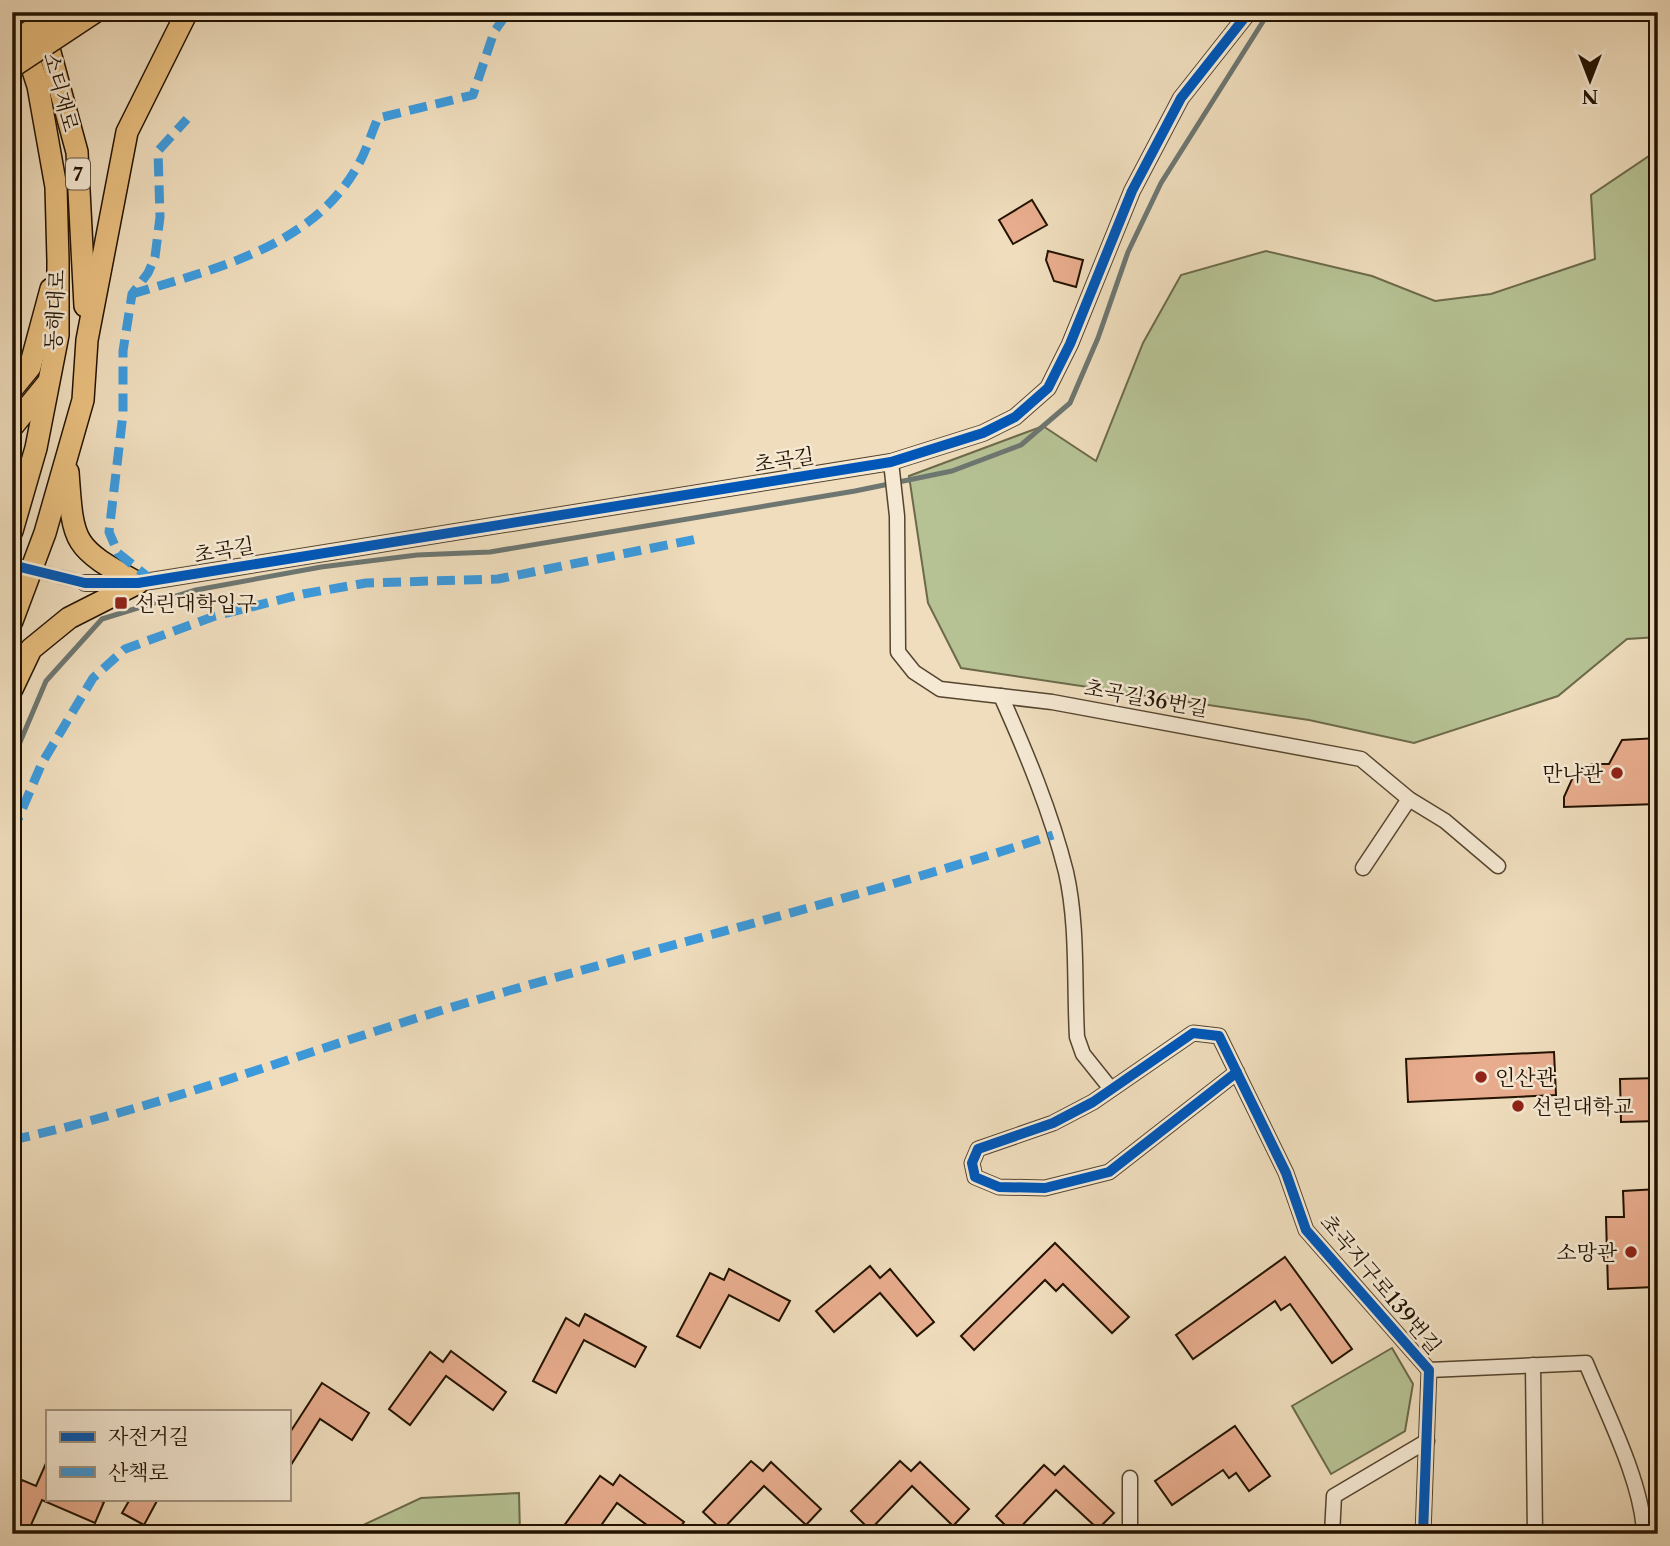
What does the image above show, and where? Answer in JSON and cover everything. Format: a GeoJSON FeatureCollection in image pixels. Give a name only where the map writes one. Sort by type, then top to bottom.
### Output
{"type":"FeatureCollection","features":[{"type":"Feature","properties":{"kind":"main road","name":"소티재로"},"geometry":{"type":"LineString","coordinates":[[14,12],[38,86]]}},
{"type":"Feature","properties":{"kind":"main road","name":"소티재로"},"geometry":{"type":"LineString","coordinates":[[39,12],[77,152],[87,340]]}},
{"type":"Feature","properties":{"kind":"main road"},"geometry":{"type":"LineString","coordinates":[[12,43],[59,12]]}},
{"type":"Feature","properties":{"kind":"main road"},"geometry":{"type":"LineString","coordinates":[[12,67],[95,12]]}},
{"type":"Feature","properties":{"kind":"main road"},"geometry":{"type":"LineString","coordinates":[[87,340],[127,132],[187,12]]}},
{"type":"Feature","properties":{"kind":"main road","name":"동해대로"},"geometry":{"type":"LineString","coordinates":[[12,531],[36,449],[58,335],[56,187],[38,86]]}},
{"type":"Feature","properties":{"kind":"main road"},"geometry":{"type":"LineString","coordinates":[[12,389],[30,367],[58,260]]}},
{"type":"Feature","properties":{"kind":"main road","name":"동해대로"},"geometry":{"type":"LineString","coordinates":[[12,621],[45,533],[83,400],[87,340]]}},
{"type":"Feature","properties":{"kind":"main road"},"geometry":{"type":"LineString","coordinates":[[12,427],[48,383]]}},
{"type":"Feature","properties":{"kind":"main road"},"geometry":{"type":"LineString","coordinates":[[66,452],[71,526],[84,549],[138,583]]}},
{"type":"Feature","properties":{"kind":"main road"},"geometry":{"type":"LineString","coordinates":[[12,690],[32,649],[69,618],[138,583]]}},
{"type":"Feature","properties":{"kind":"street","name":"초곡길"},"geometry":{"type":"LineString","coordinates":[[85,583],[138,583],[892,470],[983,433],[1015,417],[1048,388],[1070,344],[1132,191],[1181,98],[1249,12]]}},
{"type":"Feature","properties":{"kind":"street","name":"초곡길36번길"},"geometry":{"type":"LineString","coordinates":[[892,470],[897,516],[898,652],[914,672],[940,689],[1052,702],[1361,759],[1409,799],[1445,821],[1498,866]]}},
{"type":"Feature","properties":{"kind":"street"},"geometry":{"type":"LineString","coordinates":[[1001,696],[1025,748],[1066,872],[1072,916],[1077,1037],[1083,1054],[1111,1089]]}},
{"type":"Feature","properties":{"kind":"street"},"geometry":{"type":"LineString","coordinates":[[1363,868],[1409,799]]}},
{"type":"Feature","properties":{"kind":"street","name":"초곡지구로139번길"},"geometry":{"type":"LineString","coordinates":[[1237,1072],[1109,1172],[1045,1188],[999,1187],[975,1177],[972,1163],[978,1149],[1053,1124],[1111,1089],[1193,1033],[1219,1035],[1237,1072],[1286,1173],[1306,1230],[1429,1370],[1423,1534]]}},
{"type":"Feature","properties":{"kind":"street"},"geometry":{"type":"LineString","coordinates":[[1429,1370],[1586,1363],[1626,1462],[1644,1519],[1644,1534]]}},
{"type":"Feature","properties":{"kind":"street"},"geometry":{"type":"LineString","coordinates":[[1533,1365],[1535,1534]]}},
{"type":"Feature","properties":{"kind":"street"},"geometry":{"type":"LineString","coordinates":[[1332,1534],[1334,1496],[1427,1441]]}},
{"type":"Feature","properties":{"kind":"street"},"geometry":{"type":"LineString","coordinates":[[1130,1478],[1130,1534]]}},
{"type":"Feature","properties":{"kind":"green space"},"geometry":{"type":"Polygon","coordinates":[[[1658,150],[1658,637],[1627,639],[1558,696],[1414,743],[1309,720],[961,668],[928,603],[909,476],[1043,426],[1096,461],[1143,343],[1181,275],[1266,251],[1372,276],[1435,301],[1491,294],[1595,259],[1591,195],[1658,150]]]}},
{"type":"Feature","properties":{"kind":"green space"},"geometry":{"type":"Polygon","coordinates":[[[1392,1348],[1413,1384],[1405,1431],[1331,1474],[1292,1406],[1392,1348]]]}},
{"type":"Feature","properties":{"kind":"green space"},"geometry":{"type":"Polygon","coordinates":[[[519,1493],[520,1534],[344,1534],[421,1498],[519,1493]]]}},
{"type":"Feature","properties":{"kind":"building"},"geometry":{"type":"Polygon","coordinates":[[[1032,200],[1047,225],[1013,244],[999,220],[1032,200]]]}},
{"type":"Feature","properties":{"kind":"building"},"geometry":{"type":"Polygon","coordinates":[[[1048,251],[1083,260],[1076,287],[1054,281],[1046,260],[1048,251]]]}},
{"type":"Feature","properties":{"kind":"building","name":"만나관"},"geometry":{"type":"Polygon","coordinates":[[[1658,738],[1658,804],[1564,807],[1564,797],[1573,777],[1581,769],[1592,764],[1609,764],[1622,740],[1658,738]]]}},
{"type":"Feature","properties":{"kind":"building","name":"인산관"},"geometry":{"type":"Polygon","coordinates":[[[1554,1052],[1556,1095],[1408,1102],[1406,1059],[1554,1052]]]}},
{"type":"Feature","properties":{"kind":"building"},"geometry":{"type":"Polygon","coordinates":[[[1658,1078],[1658,1121],[1621,1122],[1620,1079],[1658,1078]]]}},
{"type":"Feature","properties":{"kind":"building","name":"소망관"},"geometry":{"type":"Polygon","coordinates":[[[1658,1189],[1658,1216],[1653,1216],[1655,1287],[1608,1289],[1606,1217],[1624,1217],[1623,1191],[1658,1189]]]}},
{"type":"Feature","properties":{"kind":"building"},"geometry":{"type":"Polygon","coordinates":[[[1055,1243],[1129,1317],[1112,1333],[1063,1284],[1056,1291],[1045,1280],[974,1350],[961,1336],[1055,1243]]]}},
{"type":"Feature","properties":{"kind":"building"},"geometry":{"type":"Polygon","coordinates":[[[1285,1257],[1352,1349],[1332,1363],[1290,1304],[1281,1310],[1275,1301],[1193,1359],[1176,1335],[1285,1257]]]}},
{"type":"Feature","properties":{"kind":"building"},"geometry":{"type":"Polygon","coordinates":[[[870,1266],[880,1278],[890,1269],[934,1322],[917,1336],[880,1293],[834,1332],[816,1311],[870,1266]]]}},
{"type":"Feature","properties":{"kind":"building"},"geometry":{"type":"Polygon","coordinates":[[[729,1269],[790,1301],[779,1321],[729,1295],[700,1348],[677,1336],[710,1273],[724,1280],[729,1269]]]}},
{"type":"Feature","properties":{"kind":"building"},"geometry":{"type":"Polygon","coordinates":[[[585,1314],[646,1347],[635,1367],[584,1340],[556,1393],[533,1381],[566,1318],[579,1326],[585,1314]]]}},
{"type":"Feature","properties":{"kind":"building"},"geometry":{"type":"Polygon","coordinates":[[[451,1351],[506,1392],[493,1410],[446,1376],[410,1425],[389,1409],[430,1352],[443,1362],[451,1351]]]}},
{"type":"Feature","properties":{"kind":"building"},"geometry":{"type":"Polygon","coordinates":[[[322,1383],[369,1413],[352,1440],[320,1419],[290,1466],[290,1432],[322,1383]]]}},
{"type":"Feature","properties":{"kind":"building"},"geometry":{"type":"Polygon","coordinates":[[[1235,1426],[1270,1476],[1249,1491],[1236,1473],[1229,1478],[1223,1470],[1172,1505],[1155,1481],[1235,1426]]]}},
{"type":"Feature","properties":{"kind":"building"},"geometry":{"type":"Polygon","coordinates":[[[751,1461],[763,1471],[771,1462],[821,1509],[806,1525],[764,1486],[722,1530],[703,1512],[751,1461]]]}},
{"type":"Feature","properties":{"kind":"building"},"geometry":{"type":"Polygon","coordinates":[[[900,1461],[911,1471],[920,1462],[969,1509],[953,1526],[912,1486],[870,1530],[851,1511],[900,1461]]]}},
{"type":"Feature","properties":{"kind":"building"},"geometry":{"type":"Polygon","coordinates":[[[46,1463],[46,1500],[104,1502],[95,1523],[42,1500],[27,1534],[12,1534],[12,1502],[22,1480],[36,1486],[46,1463]]]}},
{"type":"Feature","properties":{"kind":"building"},"geometry":{"type":"Polygon","coordinates":[[[1044,1465],[1055,1475],[1064,1466],[1114,1513],[1098,1529],[1056,1490],[1014,1534],[996,1516],[1044,1465]]]}},
{"type":"Feature","properties":{"kind":"building"},"geometry":{"type":"Polygon","coordinates":[[[620,1475],[684,1522],[675,1534],[659,1534],[617,1503],[595,1534],[558,1534],[600,1476],[613,1485],[620,1475]]]}},
{"type":"Feature","properties":{"kind":"building"},"geometry":{"type":"Polygon","coordinates":[[[129,1500],[157,1500],[144,1525],[122,1513],[129,1500]]]}},
{"type":"Feature","properties":{"kind":"waterway"},"geometry":{"type":"LineString","coordinates":[[12,761],[46,681],[102,619],[196,590],[321,567],[417,555],[490,552],[855,491],[952,471],[1021,445],[1070,403],[1098,338],[1128,252],[1161,183],[1269,12]]}},
{"type":"Feature","properties":{"kind":"tunnel"},"geometry":{"type":"LineString","coordinates":[[12,565],[85,583]]}},
{"type":"Feature","properties":{"kind":"marked path"},"geometry":{"type":"LineString","coordinates":[[132,294],[227,264],[287,236],[314,218],[337,195],[357,167],[378,118],[473,95],[494,32],[508,12]]}},
{"type":"Feature","properties":{"kind":"marked path"},"geometry":{"type":"LineString","coordinates":[[153,581],[118,553],[109,532],[123,414],[123,351],[132,294],[148,273],[155,257],[160,217],[158,151],[187,119]]}},
{"type":"Feature","properties":{"kind":"marked path"},"geometry":{"type":"LineString","coordinates":[[12,833],[42,763],[93,678],[125,649],[215,616],[303,594],[366,583],[498,579],[697,539]]}},
{"type":"Feature","properties":{"kind":"marked path"},"geometry":{"type":"LineString","coordinates":[[12,1140],[127,1111],[466,1003],[834,901],[1053,835]]}},
{"type":"Feature","properties":{"kind":"cycle path"},"geometry":{"type":"LineString","coordinates":[[12,565],[85,583],[138,583],[891,462],[983,433],[1015,417],[1048,388],[1070,344],[1132,191],[1181,98],[1249,12]]}},
{"type":"Feature","properties":{"kind":"cycle path"},"geometry":{"type":"LineString","coordinates":[[1237,1072],[1109,1172],[1045,1188],[999,1187],[975,1177],[972,1163],[978,1149],[1053,1123],[1093,1102],[1193,1033],[1219,1036],[1286,1173],[1306,1230],[1429,1370],[1423,1534]]}},
{"type":"Feature","properties":{"kind":"place","name":"선린대학입구"},"geometry":{"type":"Point","coordinates":[121,603]}},
{"type":"Feature","properties":{"kind":"place","name":"만나관"},"geometry":{"type":"Point","coordinates":[1617,773]}},
{"type":"Feature","properties":{"kind":"place","name":"인산관"},"geometry":{"type":"Point","coordinates":[1481,1077]}},
{"type":"Feature","properties":{"kind":"place","name":"선린대학교"},"geometry":{"type":"Point","coordinates":[1518,1106]}},
{"type":"Feature","properties":{"kind":"place","name":"소망관"},"geometry":{"type":"Point","coordinates":[1631,1252]}}]}
